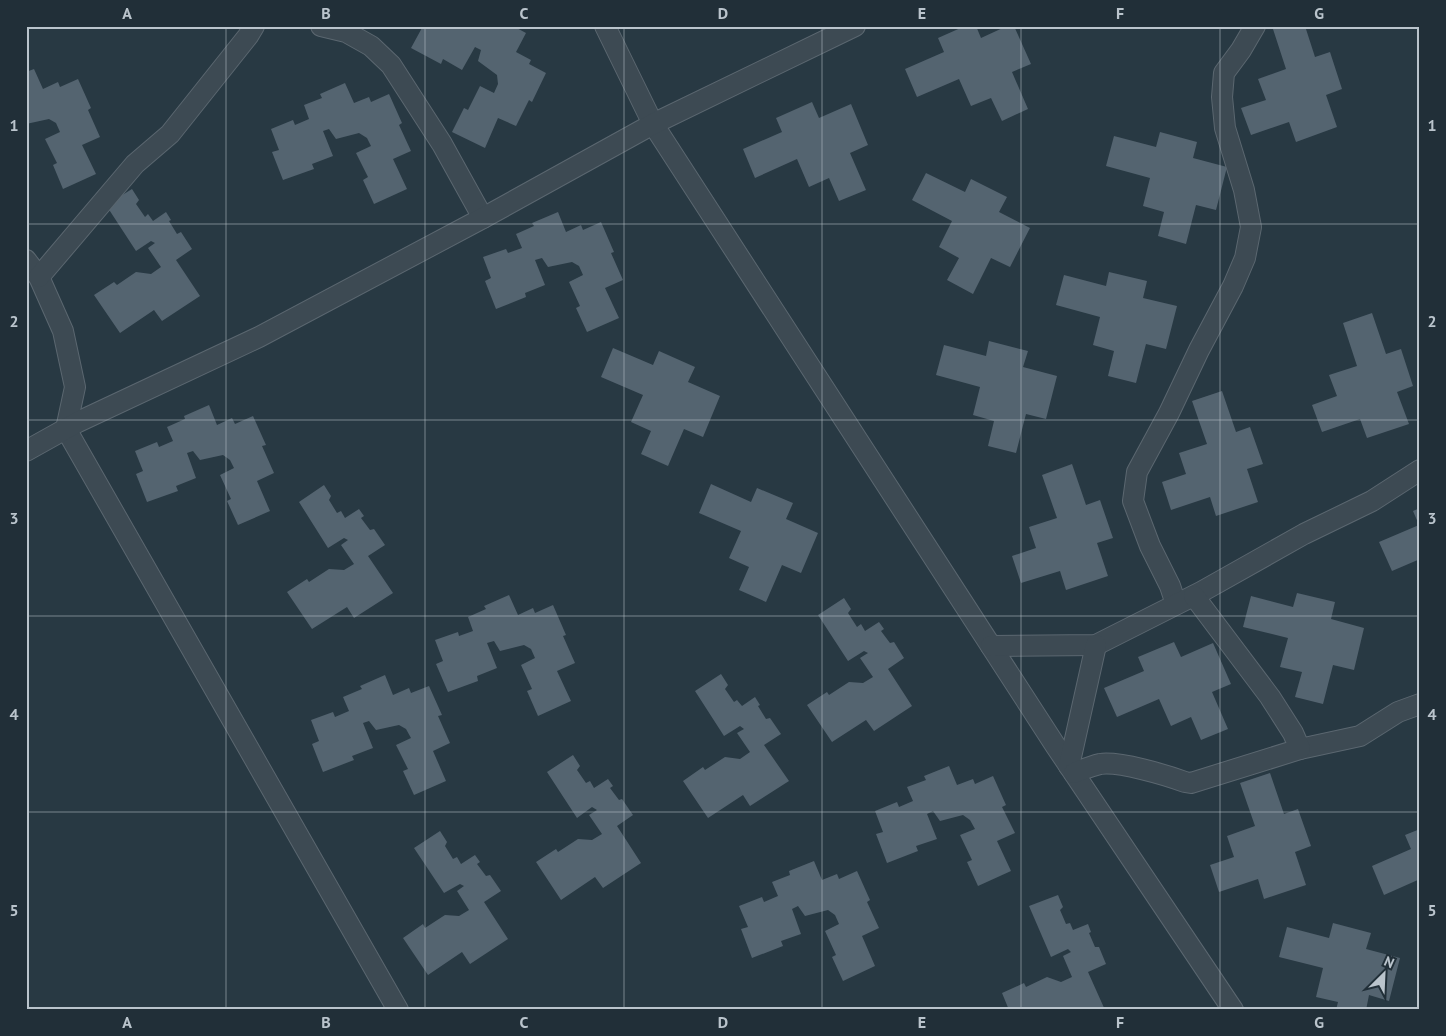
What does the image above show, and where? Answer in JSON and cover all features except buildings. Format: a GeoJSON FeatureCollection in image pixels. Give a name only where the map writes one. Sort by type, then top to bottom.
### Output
{"type":"FeatureCollection","features":[{"type":"Feature","properties":{"kind":"street"},"geometry":{"type":"LineString","coordinates":[[39,277],[135,164],[170,134],[254,26]]}},
{"type":"Feature","properties":{"kind":"street"},"geometry":{"type":"LineString","coordinates":[[321,26],[344,29],[371,46],[391,65],[442,144],[483,218]]}},
{"type":"Feature","properties":{"kind":"street"},"geometry":{"type":"LineString","coordinates":[[605,26],[653,124],[1071,769],[1233,1010]]}},
{"type":"Feature","properties":{"kind":"street"},"geometry":{"type":"LineString","coordinates":[[26,451],[66,429],[259,337],[483,218],[653,124],[855,26]]}},
{"type":"Feature","properties":{"kind":"street"},"geometry":{"type":"LineString","coordinates":[[1255,26],[1241,50],[1224,73],[1222,97],[1226,128],[1244,190],[1251,227],[1245,258],[1233,286],[1198,350],[1169,413],[1137,472],[1133,501],[1150,546],[1170,586],[1185,600],[1270,697],[1293,733],[1300,749]]}},
{"type":"Feature","properties":{"kind":"street"},"geometry":{"type":"LineString","coordinates":[[26,260],[39,277],[63,331],[75,387],[66,429],[398,1010]]}},
{"type":"Feature","properties":{"kind":"street"},"geometry":{"type":"LineString","coordinates":[[991,646],[1096,645],[1185,600],[1304,534],[1372,502],[1420,470]]}},
{"type":"Feature","properties":{"kind":"street"},"geometry":{"type":"LineString","coordinates":[[1071,769],[1096,645]]}},
{"type":"Feature","properties":{"kind":"street"},"geometry":{"type":"LineString","coordinates":[[1071,769],[1099,764],[1124,765],[1184,782],[1191,782],[1300,749],[1360,736],[1398,712],[1420,704]]}}]}
